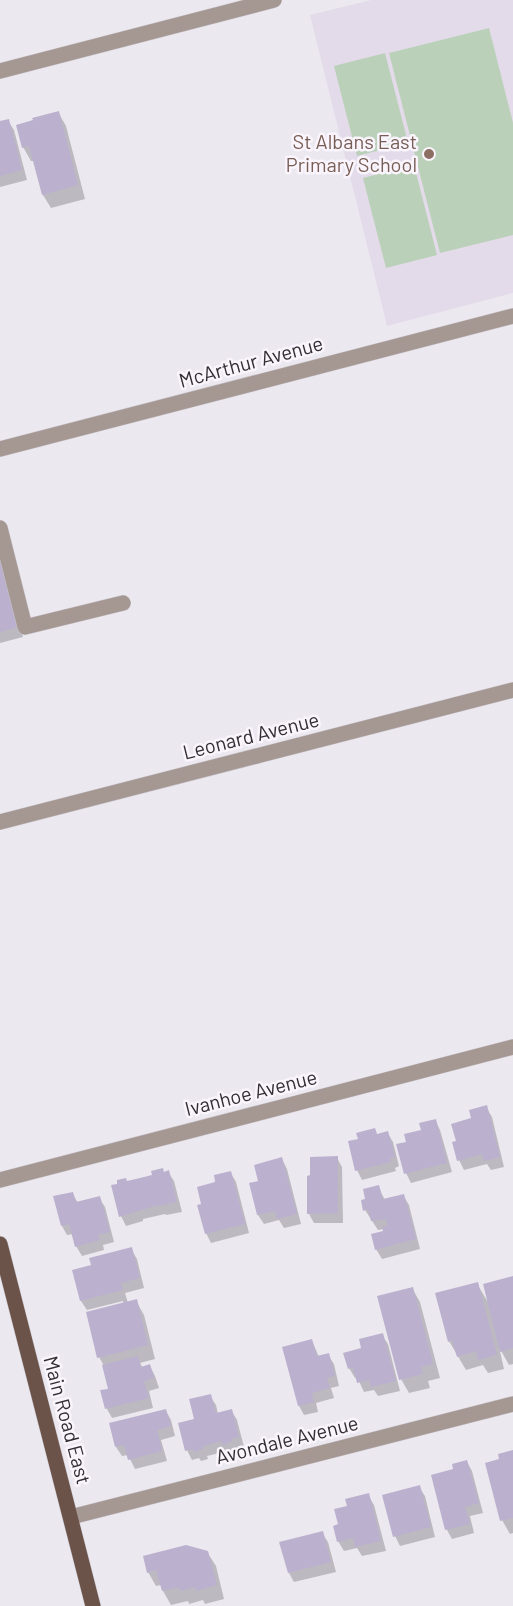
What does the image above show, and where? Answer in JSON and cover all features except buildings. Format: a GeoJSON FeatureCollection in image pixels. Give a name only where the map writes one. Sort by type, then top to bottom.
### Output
{"type":"FeatureCollection","features":[{"type":"Feature","properties":{"kind":"main road","name":"Main Road East"},"geometry":{"type":"LineString","coordinates":[[0,1244],[93,1606]]}},
{"type":"Feature","properties":{"kind":"street"},"geometry":{"type":"LineString","coordinates":[[0,70],[274,0]]}},
{"type":"Feature","properties":{"kind":"street","name":"McArthur Avenue"},"geometry":{"type":"LineString","coordinates":[[0,449],[513,316]]}},
{"type":"Feature","properties":{"kind":"street"},"geometry":{"type":"LineString","coordinates":[[0,528],[25,627],[123,603]]}},
{"type":"Feature","properties":{"kind":"street","name":"Leonard Avenue"},"geometry":{"type":"LineString","coordinates":[[0,822],[513,690]]}},
{"type":"Feature","properties":{"kind":"street","name":"Ivanhoe Avenue"},"geometry":{"type":"LineString","coordinates":[[0,1180],[513,1047]]}},
{"type":"Feature","properties":{"kind":"street","name":"Avondale Avenue"},"geometry":{"type":"LineString","coordinates":[[71,1517],[513,1404]]}},
{"type":"Feature","properties":{"kind":"shaded area","name":"St Albans East Primary School"},"geometry":{"type":"Polygon","coordinates":[[[371,0],[513,0],[513,293],[387,326],[310,15],[371,0]]]}},
{"type":"Feature","properties":{"kind":"green space"},"geometry":{"type":"Polygon","coordinates":[[[489,28],[513,123],[513,235],[440,253],[389,53],[489,28]]]}},
{"type":"Feature","properties":{"kind":"green space"},"geometry":{"type":"Polygon","coordinates":[[[385,53],[408,143],[357,156],[334,66],[385,53]]]}},
{"type":"Feature","properties":{"kind":"green space"},"geometry":{"type":"Polygon","coordinates":[[[414,165],[437,255],[386,268],[363,178],[414,165]]]}},
{"type":"Feature","properties":{"kind":"place","name":"St Albans East Primary School"},"geometry":{"type":"Point","coordinates":[429,154]}}]}
